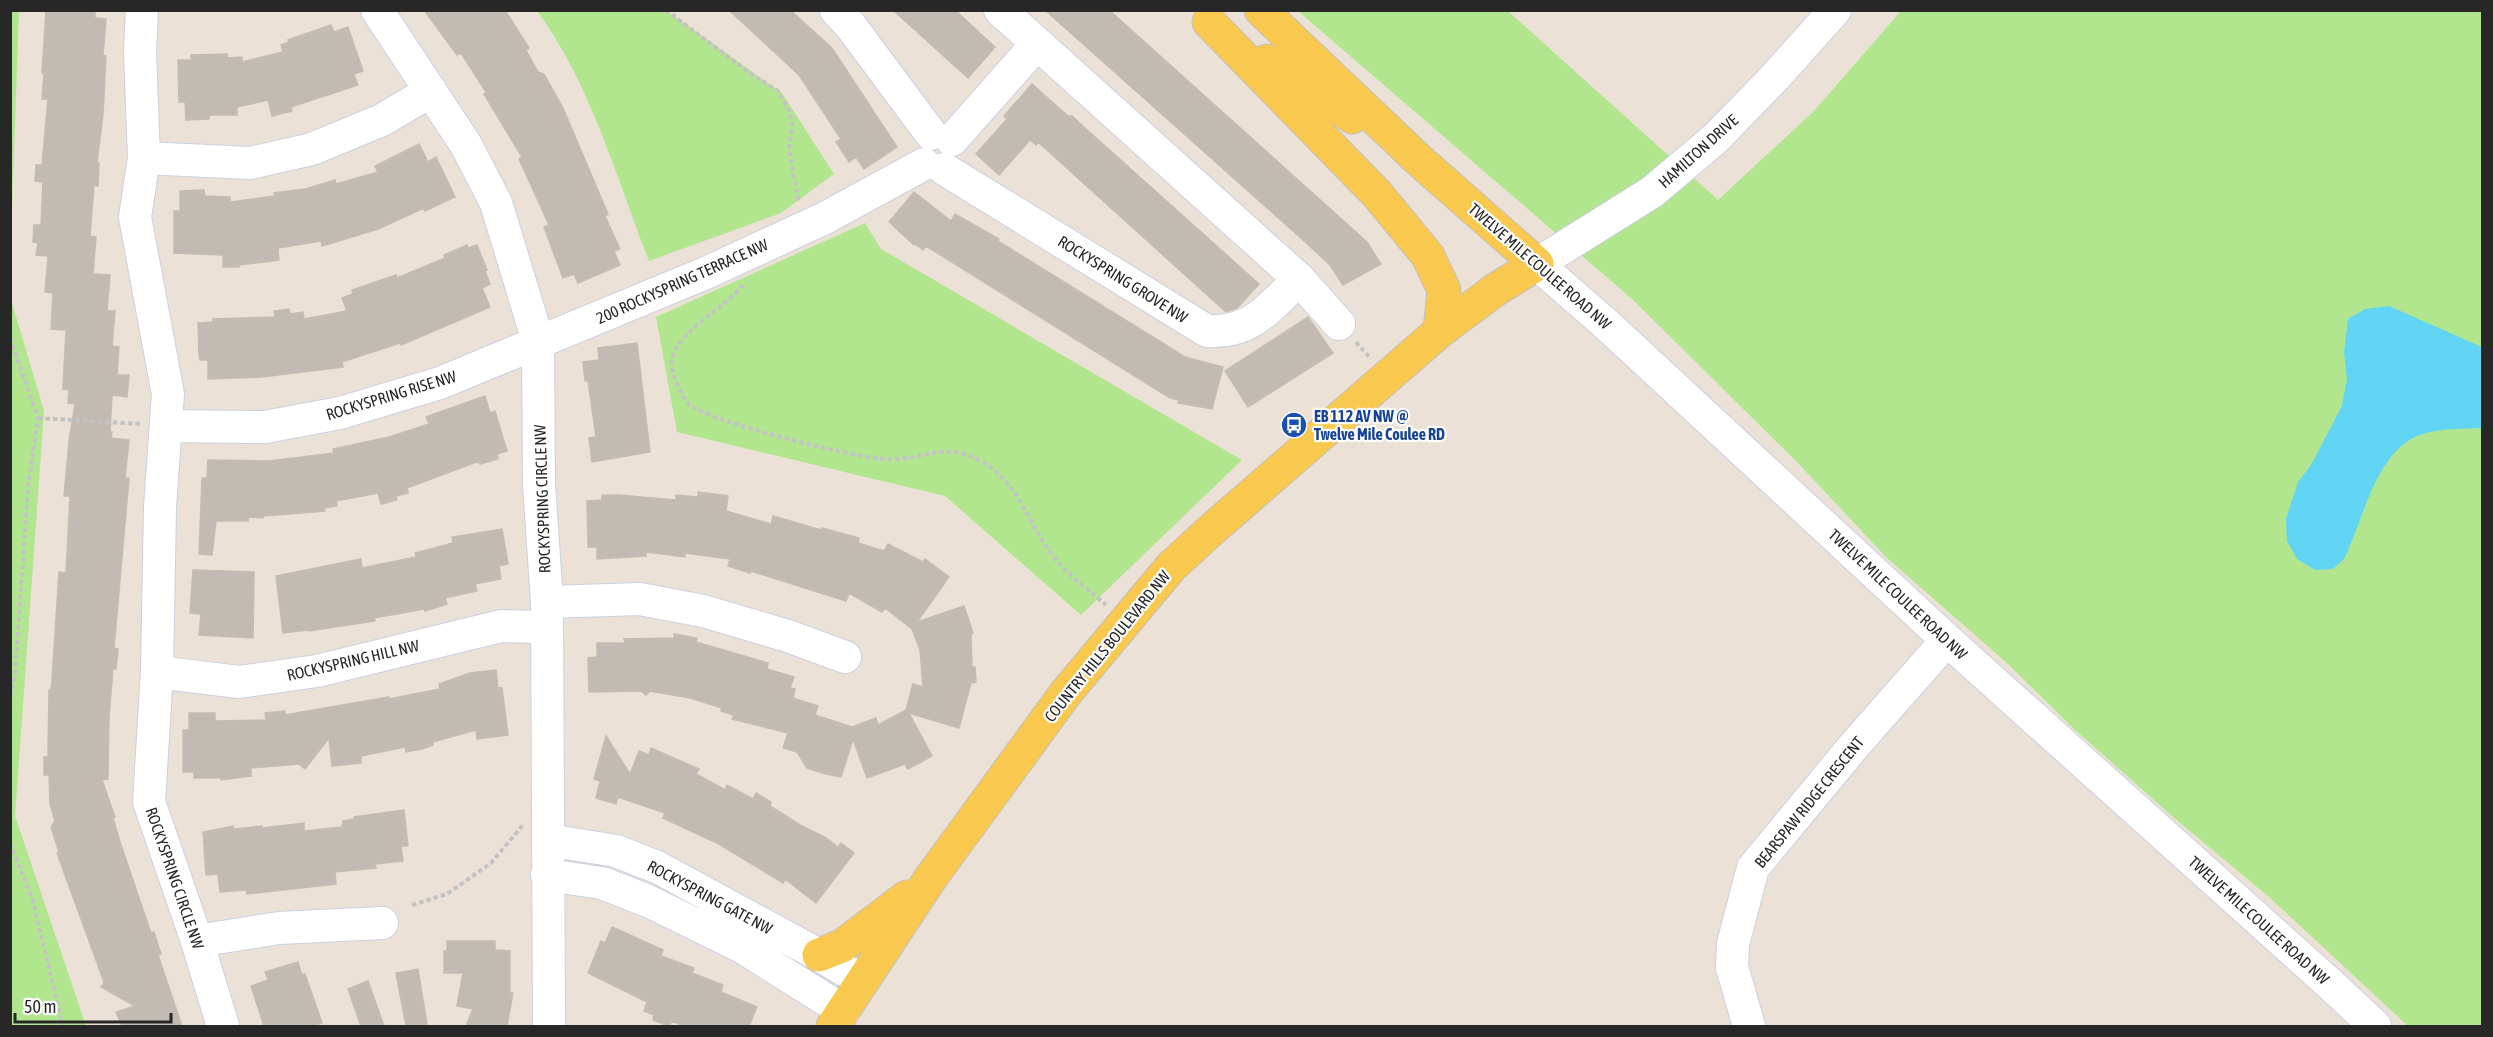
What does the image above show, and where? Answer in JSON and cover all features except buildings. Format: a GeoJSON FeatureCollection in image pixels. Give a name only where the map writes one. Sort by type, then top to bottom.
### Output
{"type":"FeatureCollection","features":[{"type":"Feature","properties":{"kind":"main road","name":"TWELVE MILE COULEE ROAD NW"},"geometry":{"type":"LineString","coordinates":[[1261,10],[1421,162],[1537,264]]}},
{"type":"Feature","properties":{"kind":"main road","name":"TWELVE MILE COULEE ROAD NW"},"geometry":{"type":"LineString","coordinates":[[1202,16],[1421,162]]}},
{"type":"Feature","properties":{"kind":"main road"},"geometry":{"type":"LineString","coordinates":[[1202,16],[1362,178],[1422,247],[1444,290],[1440,331]]}},
{"type":"Feature","properties":{"kind":"main road","name":"COUNTRY HILLS BOULEVARD NW"},"geometry":{"type":"LineString","coordinates":[[838,1019],[930,879],[1065,694],[1124,621],[1172,567],[1209,532],[1440,331],[1495,290],[1537,264]]}},
{"type":"Feature","properties":{"kind":"main road"},"geometry":{"type":"LineString","coordinates":[[819,955],[842,946],[930,879]]}},
{"type":"Feature","properties":{"kind":"street","name":"ROCKYSPRING CIRCLE NW"},"geometry":{"type":"LineString","coordinates":[[142,10],[140,52],[144,158],[135,217],[168,394],[160,507],[157,672],[149,802],[197,941],[223,1026]]}},
{"type":"Feature","properties":{"kind":"street","name":"ROCKYSPRING CIRCLE NW"},"geometry":{"type":"LineString","coordinates":[[378,10],[466,145],[496,203],[538,341],[539,484],[547,614],[537,831],[547,875],[549,1026]]}},
{"type":"Feature","properties":{"kind":"street","name":"ROCKYSPRING GROVE NW"},"geometry":{"type":"LineString","coordinates":[[836,10],[850,25],[938,152],[1207,331],[1222,332],[1256,321],[1299,279]]}},
{"type":"Feature","properties":{"kind":"street"},"geometry":{"type":"LineString","coordinates":[[1000,10],[1299,279],[1339,324]]}},
{"type":"Feature","properties":{"kind":"street","name":"HAMILTON DRIVE"},"geometry":{"type":"LineString","coordinates":[[1537,264],[1652,192],[1716,138],[1835,10]]}},
{"type":"Feature","properties":{"kind":"street"},"geometry":{"type":"LineString","coordinates":[[815,222],[938,152],[1037,44]]}},
{"type":"Feature","properties":{"kind":"street"},"geometry":{"type":"LineString","coordinates":[[144,158],[250,163],[312,149],[382,120],[430,91]]}},
{"type":"Feature","properties":{"kind":"street","name":"200 ROCKYSPRING TERRACE NW"},"geometry":{"type":"LineString","coordinates":[[538,341],[600,318],[759,249],[815,222]]}},
{"type":"Feature","properties":{"kind":"street","name":"TWELVE MILE COULEE ROAD NW"},"geometry":{"type":"LineString","coordinates":[[1537,264],[1606,324],[1947,640],[2375,1026]]}},
{"type":"Feature","properties":{"kind":"street","name":"ROCKYSPRING RISE NW"},"geometry":{"type":"LineString","coordinates":[[167,426],[265,427],[340,413],[440,383],[538,341]]}},
{"type":"Feature","properties":{"kind":"street","name":"ROCKYSPRING HILL NW"},"geometry":{"type":"LineString","coordinates":[[157,672],[239,682],[317,671],[547,614],[640,599],[704,612],[788,636],[845,657]]}},
{"type":"Feature","properties":{"kind":"street","name":"BEARSPAW RIDGE CRESCENT"},"geometry":{"type":"LineString","coordinates":[[1749,1026],[1732,967],[1733,944],[1753,868],[1853,747],[1947,640]]}},
{"type":"Feature","properties":{"kind":"street","name":"ROCKYSPRING GATE NW"},"geometry":{"type":"LineString","coordinates":[[537,831],[616,851],[657,867],[863,981]]}},
{"type":"Feature","properties":{"kind":"street","name":"ROCKYSPRING GATE NW"},"geometry":{"type":"LineString","coordinates":[[547,875],[602,883],[648,900],[742,946],[838,1019]]}},
{"type":"Feature","properties":{"kind":"street"},"geometry":{"type":"LineString","coordinates":[[197,941],[279,928],[382,923]]}},
{"type":"Feature","properties":{"kind":"path"},"geometry":{"type":"LineString","coordinates":[[666,10],[751,74],[778,90],[790,112],[792,126],[789,149],[815,222]]}},
{"type":"Feature","properties":{"kind":"path"},"geometry":{"type":"LineString","coordinates":[[759,249],[761,261],[737,292],[680,341],[672,360],[675,377],[683,396],[691,406],[741,425],[857,457],[887,460],[915,458],[942,450],[959,452],[979,460],[997,472],[1009,485],[1058,562],[1124,621]]}},
{"type":"Feature","properties":{"kind":"path"},"geometry":{"type":"LineString","coordinates":[[1339,324],[1387,378]]}},
{"type":"Feature","properties":{"kind":"path"},"geometry":{"type":"LineString","coordinates":[[10,338],[38,418],[28,488],[15,674],[10,699]]}},
{"type":"Feature","properties":{"kind":"path"},"geometry":{"type":"LineString","coordinates":[[38,418],[167,426]]}},
{"type":"Feature","properties":{"kind":"path"},"geometry":{"type":"LineString","coordinates":[[412,905],[447,894],[537,831]]}},
{"type":"Feature","properties":{"kind":"path"},"geometry":{"type":"LineString","coordinates":[[10,843],[33,901],[63,1026]]}},
{"type":"Feature","properties":{"kind":"green space"},"geometry":{"type":"Polygon","coordinates":[[[10,11],[19,11],[11,237],[10,11]]]}},
{"type":"Feature","properties":{"kind":"green space"},"geometry":{"type":"Polygon","coordinates":[[[537,11],[667,11],[782,93],[834,174],[781,213],[649,261],[587,100],[556,39],[537,11]]]}},
{"type":"Feature","properties":{"kind":"green space"},"geometry":{"type":"Polygon","coordinates":[[[1298,11],[1508,11],[1718,200],[1814,111],[1901,11],[2482,11],[2482,1026],[2408,1026],[2269,897],[2173,817],[2073,728],[2007,663],[1887,558],[1796,461],[1632,299],[1298,11]]]}},
{"type":"Feature","properties":{"kind":"green space"},"geometry":{"type":"Polygon","coordinates":[[[865,223],[881,249],[1242,460],[1081,615],[945,496],[677,432],[656,317],[865,223]]]}},
{"type":"Feature","properties":{"kind":"green space"},"geometry":{"type":"Polygon","coordinates":[[[10,296],[44,411],[15,816],[86,1026],[11,1026],[10,296]]]}},
{"type":"Feature","properties":{"kind":"water"},"geometry":{"type":"Polygon","coordinates":[[[2389,306],[2482,347],[2482,428],[2438,431],[2423,434],[2407,442],[2394,454],[2373,487],[2344,559],[2333,569],[2315,570],[2297,559],[2287,541],[2286,519],[2298,482],[2311,465],[2342,406],[2347,379],[2344,352],[2348,319],[2365,309],[2389,306]]]}},
{"type":"Feature","properties":{"kind":"place","name":"EB 112 AV NW @ Twelve Mile Coulee RD"},"geometry":{"type":"Point","coordinates":[1294,425]}}]}
